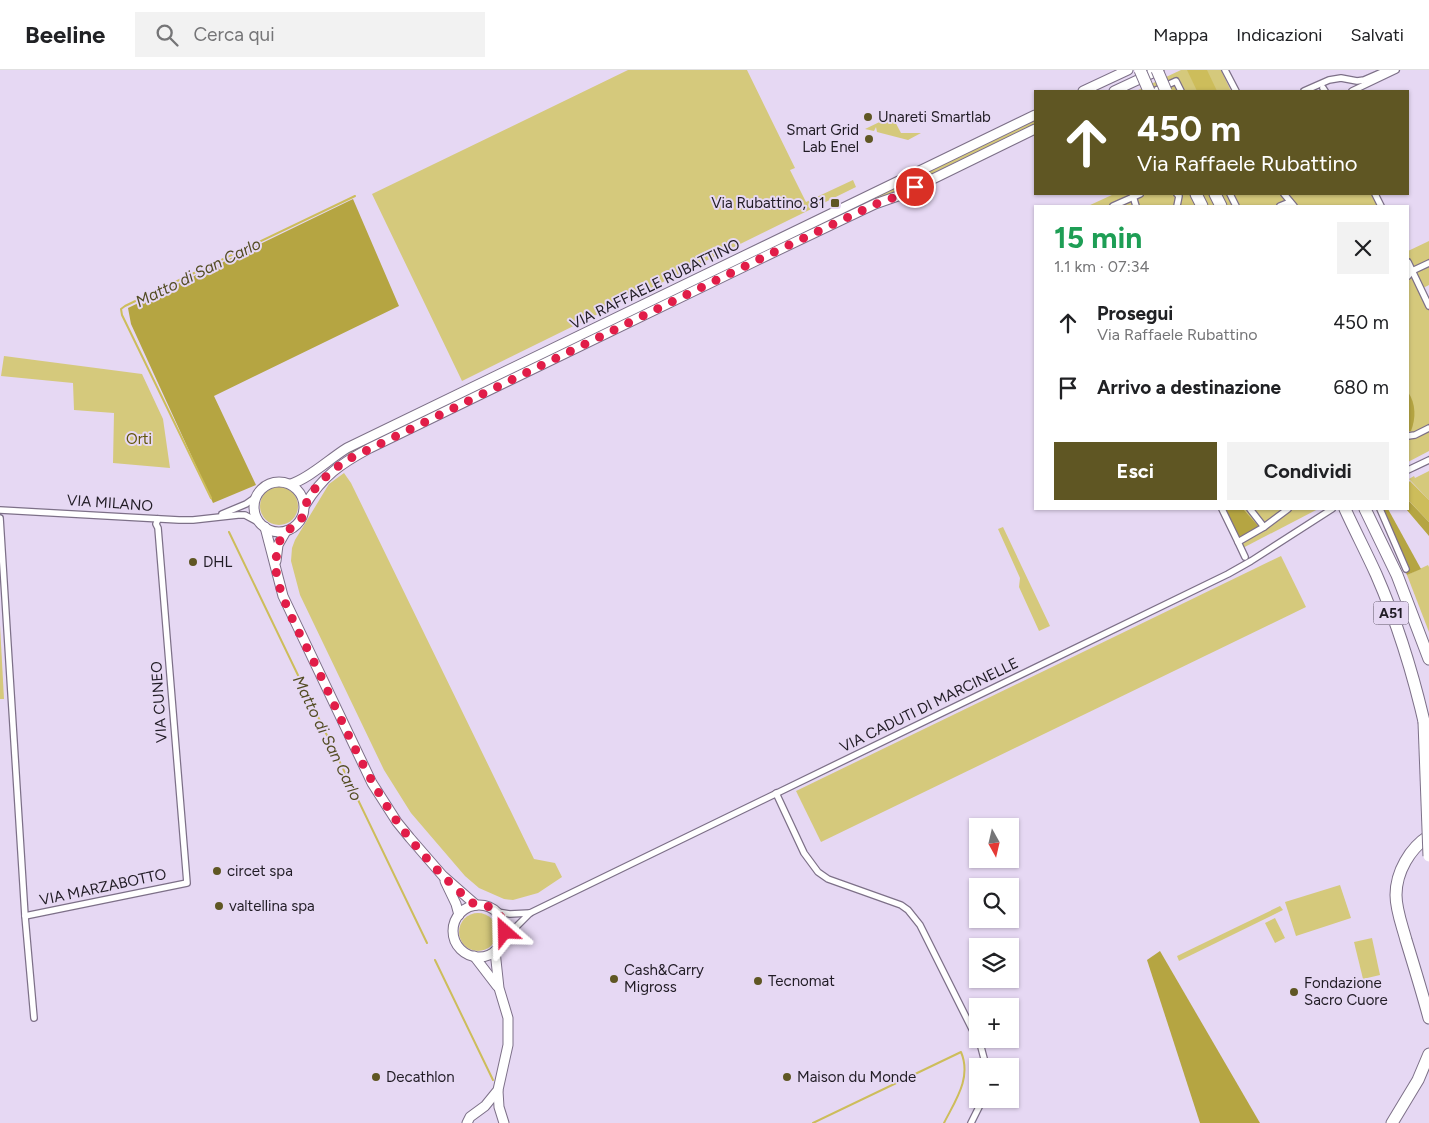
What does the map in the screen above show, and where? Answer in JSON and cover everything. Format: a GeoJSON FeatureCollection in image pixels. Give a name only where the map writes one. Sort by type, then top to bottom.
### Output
{"type":"FeatureCollection","features":[{"type":"Feature","properties":{"kind":"highway"},"geometry":{"type":"LineString","coordinates":[[1140,70],[1149,90]]}},
{"type":"Feature","properties":{"kind":"highway"},"geometry":{"type":"LineString","coordinates":[[1158,70],[1166,90]]}},
{"type":"Feature","properties":{"kind":"highway","name":"A51"},"geometry":{"type":"LineString","coordinates":[[1345,510],[1377,575],[1395,623],[1408,662],[1429,744]]}},
{"type":"Feature","properties":{"kind":"highway","name":"A51"},"geometry":{"type":"LineString","coordinates":[[1365,510],[1397,575],[1429,659]]}},
{"type":"Feature","properties":{"kind":"highway"},"geometry":{"type":"LineString","coordinates":[[1424,722],[1429,856]]}},
{"type":"Feature","properties":{"kind":"highway"},"geometry":{"type":"LineString","coordinates":[[1429,836],[1423,840],[1405,861],[1398,880],[1396,893],[1400,918],[1429,1018]]}},
{"type":"Feature","properties":{"kind":"highway"},"geometry":{"type":"LineString","coordinates":[[1392,1123],[1425,1066],[1429,1054]]}},
{"type":"Feature","properties":{"kind":"highway"},"geometry":{"type":"LineString","coordinates":[[1401,1110],[1410,1100],[1429,1068]]}},
{"type":"Feature","properties":{"kind":"street"},"geometry":{"type":"LineString","coordinates":[[1085,90],[1128,70]]}},
{"type":"Feature","properties":{"kind":"street"},"geometry":{"type":"LineString","coordinates":[[1116,90],[1158,70]]}},
{"type":"Feature","properties":{"kind":"street"},"geometry":{"type":"LineString","coordinates":[[1225,70],[1235,90]]}},
{"type":"Feature","properties":{"kind":"street"},"geometry":{"type":"LineString","coordinates":[[1306,90],[1329,80],[1340,78],[1357,81],[1364,80],[1387,70]]}},
{"type":"Feature","properties":{"kind":"street"},"geometry":{"type":"LineString","coordinates":[[1354,90],[1396,70]]}},
{"type":"Feature","properties":{"kind":"street"},"geometry":{"type":"LineString","coordinates":[[1156,90],[1176,81],[1180,90]]}},
{"type":"Feature","properties":{"kind":"street","name":"VIA RAFFAELE RUBATTINO"},"geometry":{"type":"LineString","coordinates":[[256,497],[265,485],[273,482],[291,484],[302,480],[329,459],[364,439],[496,377],[1034,115]]}},
{"type":"Feature","properties":{"kind":"street","name":"VIA RAFFAELE RUBATTINO"},"geometry":{"type":"LineString","coordinates":[[286,531],[300,522],[305,505],[318,485],[326,476],[347,460],[777,250],[876,204],[898,196],[1034,129]]}},
{"type":"Feature","properties":{"kind":"street"},"geometry":{"type":"LineString","coordinates":[[1115,205],[1136,195]]}},
{"type":"Feature","properties":{"kind":"street"},"geometry":{"type":"LineString","coordinates":[[1133,196],[1136,205]]}},
{"type":"Feature","properties":{"kind":"street"},"geometry":{"type":"LineString","coordinates":[[1429,263],[1410,272],[1429,306]]}},
{"type":"Feature","properties":{"kind":"street"},"geometry":{"type":"LineString","coordinates":[[1409,436],[1429,428]]}},
{"type":"Feature","properties":{"kind":"street"},"geometry":{"type":"LineString","coordinates":[[1409,470],[1429,460]]}},
{"type":"Feature","properties":{"kind":"street"},"geometry":{"type":"LineString","coordinates":[[291,484],[300,492],[305,505]]}},
{"type":"Feature","properties":{"kind":"street"},"geometry":{"type":"LineString","coordinates":[[256,497],[255,513],[261,525],[280,586],[293,618],[372,783],[397,822],[443,876],[476,905]]}},
{"type":"Feature","properties":{"kind":"street","name":"VIA MILANO"},"geometry":{"type":"LineString","coordinates":[[217,516],[246,504],[256,497]]}},
{"type":"Feature","properties":{"kind":"street"},"geometry":{"type":"LineString","coordinates":[[1222,510],[1245,557]]}},
{"type":"Feature","properties":{"kind":"street"},"geometry":{"type":"LineString","coordinates":[[1251,510],[1264,527]]}},
{"type":"Feature","properties":{"kind":"street"},"geometry":{"type":"LineString","coordinates":[[1238,542],[1264,527],[1287,510]]}},
{"type":"Feature","properties":{"kind":"street","name":"VIA CADUTI DI MARCINELLE"},"geometry":{"type":"LineString","coordinates":[[504,939],[530,913],[1228,574],[1330,510]]}},
{"type":"Feature","properties":{"kind":"street"},"geometry":{"type":"LineString","coordinates":[[1380,510],[1406,568]]}},
{"type":"Feature","properties":{"kind":"street","name":"VIA MILANO"},"geometry":{"type":"LineString","coordinates":[[0,511],[193,520],[217,516],[245,515],[261,525]]}},
{"type":"Feature","properties":{"kind":"street"},"geometry":{"type":"LineString","coordinates":[[0,518],[25,916],[34,1018]]}},
{"type":"Feature","properties":{"kind":"street","name":"VIA CUNEO"},"geometry":{"type":"LineString","coordinates":[[158,519],[156,524],[158,528],[187,883]]}},
{"type":"Feature","properties":{"kind":"street"},"geometry":{"type":"LineString","coordinates":[[261,525],[275,532],[286,531]]}},
{"type":"Feature","properties":{"kind":"street"},"geometry":{"type":"LineString","coordinates":[[275,566],[278,545],[286,531]]}},
{"type":"Feature","properties":{"kind":"street"},"geometry":{"type":"LineString","coordinates":[[776,794],[804,853],[818,872],[828,879],[893,901],[908,910],[914,917],[920,925],[982,1047],[984,1058]]}},
{"type":"Feature","properties":{"kind":"street"},"geometry":{"type":"LineString","coordinates":[[443,876],[453,896],[459,915]]}},
{"type":"Feature","properties":{"kind":"street","name":"VIA MARZABOTTO"},"geometry":{"type":"LineString","coordinates":[[25,916],[187,883]]}},
{"type":"Feature","properties":{"kind":"street"},"geometry":{"type":"LineString","coordinates":[[476,905],[487,906],[497,912],[504,923],[504,939],[500,946],[495,951],[484,956],[474,956],[463,951],[455,939],[454,926],[459,915],[466,908],[476,905]]}},
{"type":"Feature","properties":{"kind":"street","name":"VIA CADUTI DI MARCINELLE"},"geometry":{"type":"LineString","coordinates":[[497,912],[530,913]]}},
{"type":"Feature","properties":{"kind":"street"},"geometry":{"type":"LineString","coordinates":[[495,951],[499,988],[506,1009],[509,1032],[507,1056],[498,1090],[498,1100],[503,1120]]}},
{"type":"Feature","properties":{"kind":"street"},"geometry":{"type":"LineString","coordinates":[[474,956],[499,988]]}},
{"type":"Feature","properties":{"kind":"street"},"geometry":{"type":"LineString","coordinates":[[467,1123],[470,1117],[481,1110],[498,1090]]}},
{"type":"Feature","properties":{"kind":"street"},"geometry":{"type":"LineString","coordinates":[[971,1123],[978,1108]]}},
{"type":"Feature","properties":{"kind":"street"},"geometry":{"type":"LineString","coordinates":[[481,1110],[492,1111],[503,1120]]}},
{"type":"Feature","properties":{"kind":"green space"},"geometry":{"type":"Polygon","coordinates":[[[628,70],[747,70],[795,168],[790,170],[806,202],[853,180],[856,187],[462,381],[372,194],[628,70]]]}},
{"type":"Feature","properties":{"kind":"green space"},"geometry":{"type":"Polygon","coordinates":[[[1181,70],[1221,70],[1231,90],[1138,90],[1181,70]]]}},
{"type":"Feature","properties":{"kind":"green space"},"geometry":{"type":"Polygon","coordinates":[[[892,116],[901,133],[921,133],[908,140],[877,132],[876,127],[874,131],[865,129],[892,116]]]}},
{"type":"Feature","properties":{"kind":"green space"},"geometry":{"type":"Polygon","coordinates":[[[1034,120],[1034,124],[348,455],[346,452],[1034,120]]]}},
{"type":"Feature","properties":{"kind":"green space"},"geometry":{"type":"Polygon","coordinates":[[[1112,195],[1378,195],[1384,205],[1090,205],[1112,195]]]}},
{"type":"Feature","properties":{"kind":"green space"},"geometry":{"type":"Polygon","coordinates":[[[1429,241],[1429,285],[1423,288],[1429,301],[1429,451],[1409,461],[1409,251],[1429,241]]]}},
{"type":"Feature","properties":{"kind":"green space","name":"Orti"},"geometry":{"type":"Polygon","coordinates":[[[4,356],[142,374],[163,419],[170,468],[113,463],[114,413],[74,410],[73,383],[1,376],[4,356]]]}},
{"type":"Feature","properties":{"kind":"green space"},"geometry":{"type":"Polygon","coordinates":[[[1429,471],[1429,500],[1409,479],[1429,471]]]}},
{"type":"Feature","properties":{"kind":"green space"},"geometry":{"type":"Polygon","coordinates":[[[344,473],[351,483],[534,859],[555,863],[562,877],[538,893],[513,900],[504,899],[479,888],[465,876],[411,813],[384,770],[300,595],[291,561],[292,548],[329,484],[344,473]]]}},
{"type":"Feature","properties":{"kind":"green space"},"geometry":{"type":"Polygon","coordinates":[[[279,487],[286,488],[292,493],[297,499],[297,513],[292,519],[286,524],[279,525],[272,524],[266,519],[261,513],[260,506],[261,499],[266,493],[272,488],[279,487]]]}},
{"type":"Feature","properties":{"kind":"green space"},"geometry":{"type":"Polygon","coordinates":[[[1219,510],[1316,510],[1239,550],[1219,510]]]}},
{"type":"Feature","properties":{"kind":"green space"},"geometry":{"type":"Polygon","coordinates":[[[1003,527],[1050,626],[1039,631],[1019,587],[1020,578],[998,529],[1003,527]]]}},
{"type":"Feature","properties":{"kind":"green space"},"geometry":{"type":"Polygon","coordinates":[[[1281,556],[1306,607],[821,842],[796,791],[1281,556]]]}},
{"type":"Feature","properties":{"kind":"green space"},"geometry":{"type":"Polygon","coordinates":[[[1428,565],[1429,567],[1429,632],[1407,575],[1428,565]]]}},
{"type":"Feature","properties":{"kind":"green space"},"geometry":{"type":"Polygon","coordinates":[[[0,625],[4,699],[0,699],[0,625]]]}},
{"type":"Feature","properties":{"kind":"green space"},"geometry":{"type":"Polygon","coordinates":[[[1340,885],[1351,918],[1296,936],[1285,902],[1340,885]]]}},
{"type":"Feature","properties":{"kind":"green space"},"geometry":{"type":"Polygon","coordinates":[[[1280,906],[1283,910],[1179,961],[1177,956],[1280,906]]]}},
{"type":"Feature","properties":{"kind":"green space"},"geometry":{"type":"Polygon","coordinates":[[[478,913],[491,919],[497,932],[491,945],[478,951],[465,945],[459,932],[465,919],[478,913]]]}},
{"type":"Feature","properties":{"kind":"green space"},"geometry":{"type":"Polygon","coordinates":[[[1275,918],[1285,938],[1275,943],[1265,923],[1275,918]]]}},
{"type":"Feature","properties":{"kind":"green space"},"geometry":{"type":"Polygon","coordinates":[[[1372,938],[1380,975],[1363,979],[1354,942],[1372,938]]]}},
{"type":"Feature","properties":{"kind":"shaded area"},"geometry":{"type":"Polygon","coordinates":[[[1187,70],[1207,70],[1217,90],[1197,90],[1187,70]]]}},
{"type":"Feature","properties":{"kind":"shaded area"},"geometry":{"type":"Polygon","coordinates":[[[353,199],[399,306],[214,396],[256,485],[213,503],[131,324],[128,308],[353,199]]]}},
{"type":"Feature","properties":{"kind":"shaded area"},"geometry":{"type":"Polygon","coordinates":[[[1409,394],[1413,401],[1414,411],[1411,431],[1409,431],[1409,394]]]}},
{"type":"Feature","properties":{"kind":"shaded area"},"geometry":{"type":"Polygon","coordinates":[[[1409,482],[1429,500],[1429,522],[1409,501],[1409,482]]]}},
{"type":"Feature","properties":{"kind":"shaded area"},"geometry":{"type":"Polygon","coordinates":[[[1409,501],[1429,522],[1429,536],[1407,510],[1409,510],[1409,501]]]}},
{"type":"Feature","properties":{"kind":"shaded area"},"geometry":{"type":"Polygon","coordinates":[[[1225,510],[1244,510],[1259,527],[1239,539],[1225,510]]]}},
{"type":"Feature","properties":{"kind":"shaded area"},"geometry":{"type":"Polygon","coordinates":[[[1376,510],[1389,510],[1421,569],[1407,575],[1376,510]]]}},
{"type":"Feature","properties":{"kind":"shaded area"},"geometry":{"type":"Polygon","coordinates":[[[1160,951],[1260,1123],[1200,1123],[1147,960],[1160,951]]]}},
{"type":"Feature","properties":{"kind":"waterway","name":"Matto di San Carlo"},"geometry":{"type":"LineString","coordinates":[[211,498],[122,315],[121,309],[355,196]]}},
{"type":"Feature","properties":{"kind":"waterway","name":"Matto di San Carlo"},"geometry":{"type":"LineString","coordinates":[[229,532],[427,943]]}},
{"type":"Feature","properties":{"kind":"waterway","name":"Matto di San Carlo"},"geometry":{"type":"LineString","coordinates":[[435,960],[493,1080]]}},
{"type":"Feature","properties":{"kind":"waterway"},"geometry":{"type":"LineString","coordinates":[[813,1123],[961,1052],[965,1071],[961,1089],[944,1123]]}},
{"type":"Feature","properties":{"kind":"place","name":"Unareti Smartlab"},"geometry":{"type":"Point","coordinates":[868,117]}},
{"type":"Feature","properties":{"kind":"place","name":"Smart Grid Lab Enel"},"geometry":{"type":"Point","coordinates":[869,139]}},
{"type":"Feature","properties":{"kind":"place","name":"Via Rubattino, 81"},"geometry":{"type":"Point","coordinates":[835,203]}},
{"type":"Feature","properties":{"kind":"place","name":"DHL"},"geometry":{"type":"Point","coordinates":[193,562]}},
{"type":"Feature","properties":{"kind":"place","name":"circet spa"},"geometry":{"type":"Point","coordinates":[217,871]}},
{"type":"Feature","properties":{"kind":"place","name":"valtellina spa"},"geometry":{"type":"Point","coordinates":[219,906]}},
{"type":"Feature","properties":{"kind":"place","name":"Cash&Carry Migross"},"geometry":{"type":"Point","coordinates":[614,979]}},
{"type":"Feature","properties":{"kind":"place","name":"Tecnomat"},"geometry":{"type":"Point","coordinates":[758,981]}},
{"type":"Feature","properties":{"kind":"place","name":"Fondazione Sacro Cuore"},"geometry":{"type":"Point","coordinates":[1294,992]}},
{"type":"Feature","properties":{"kind":"place","name":"Decathlon"},"geometry":{"type":"Point","coordinates":[376,1077]}},
{"type":"Feature","properties":{"kind":"place","name":"Maison du Monde"},"geometry":{"type":"Point","coordinates":[787,1077]}},
{"type":"Feature","properties":{"kind":"route"},"geometry":{"type":"LineString","coordinates":[[505,932],[504,923],[497,912],[487,906],[476,905],[443,876],[397,822],[372,783],[293,618],[280,586],[275,566],[281,538],[286,531],[300,522],[305,505],[318,485],[326,476],[347,460],[768,255],[915,187]]}}]}
